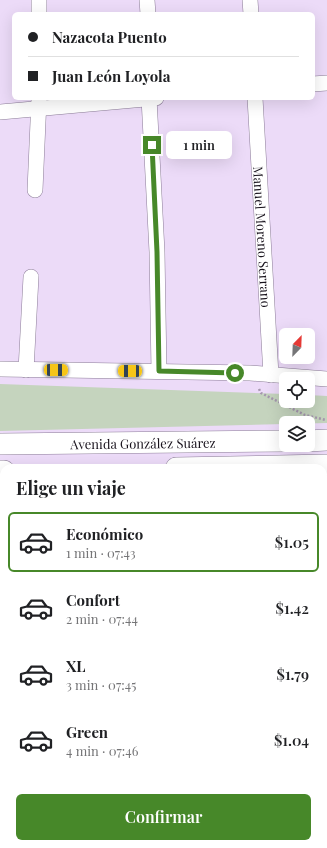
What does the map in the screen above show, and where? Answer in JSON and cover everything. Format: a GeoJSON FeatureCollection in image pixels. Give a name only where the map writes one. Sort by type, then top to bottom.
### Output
{"type":"FeatureCollection","features":[{"type":"Feature","properties":{"kind":"main road"},"geometry":{"type":"LineString","coordinates":[[315,441],[327,440]]}},
{"type":"Feature","properties":{"kind":"main road","name":"Avenida González Suárez"},"geometry":{"type":"LineString","coordinates":[[0,444],[279,441]]}},
{"type":"Feature","properties":{"kind":"street"},"geometry":{"type":"LineString","coordinates":[[39,0],[39,12]]}},
{"type":"Feature","properties":{"kind":"street"},"geometry":{"type":"LineString","coordinates":[[147,0],[148,12]]}},
{"type":"Feature","properties":{"kind":"street"},"geometry":{"type":"LineString","coordinates":[[250,0],[251,12]]}},
{"type":"Feature","properties":{"kind":"street"},"geometry":{"type":"LineString","coordinates":[[315,84],[327,83]]}},
{"type":"Feature","properties":{"kind":"street"},"geometry":{"type":"LineString","coordinates":[[0,112],[39,103],[107,100]]}},
{"type":"Feature","properties":{"kind":"street"},"geometry":{"type":"LineString","coordinates":[[152,100],[159,371]]}},
{"type":"Feature","properties":{"kind":"street","name":"Manuel Moreno Serrano"},"geometry":{"type":"LineString","coordinates":[[255,100],[271,375]]}},
{"type":"Feature","properties":{"kind":"street"},"geometry":{"type":"LineString","coordinates":[[35,190],[39,103]]}},
{"type":"Feature","properties":{"kind":"street"},"geometry":{"type":"LineString","coordinates":[[26,370],[31,277]]}},
{"type":"Feature","properties":{"kind":"street"},"geometry":{"type":"LineString","coordinates":[[0,369],[159,371],[271,375],[327,379]]}},
{"type":"Feature","properties":{"kind":"path"},"geometry":{"type":"LineString","coordinates":[[261,393],[305,415],[327,420]]}},
{"type":"Feature","properties":{"kind":"green space"},"geometry":{"type":"Polygon","coordinates":[[[0,384],[279,394],[279,408],[315,408],[315,395],[327,396],[327,423],[315,423],[315,416],[279,416],[279,424],[0,431],[0,384]]]}},
{"type":"Feature","properties":{"kind":"route"},"geometry":{"type":"LineString","coordinates":[[152,145],[157,252],[159,371],[235,373]]}}]}
